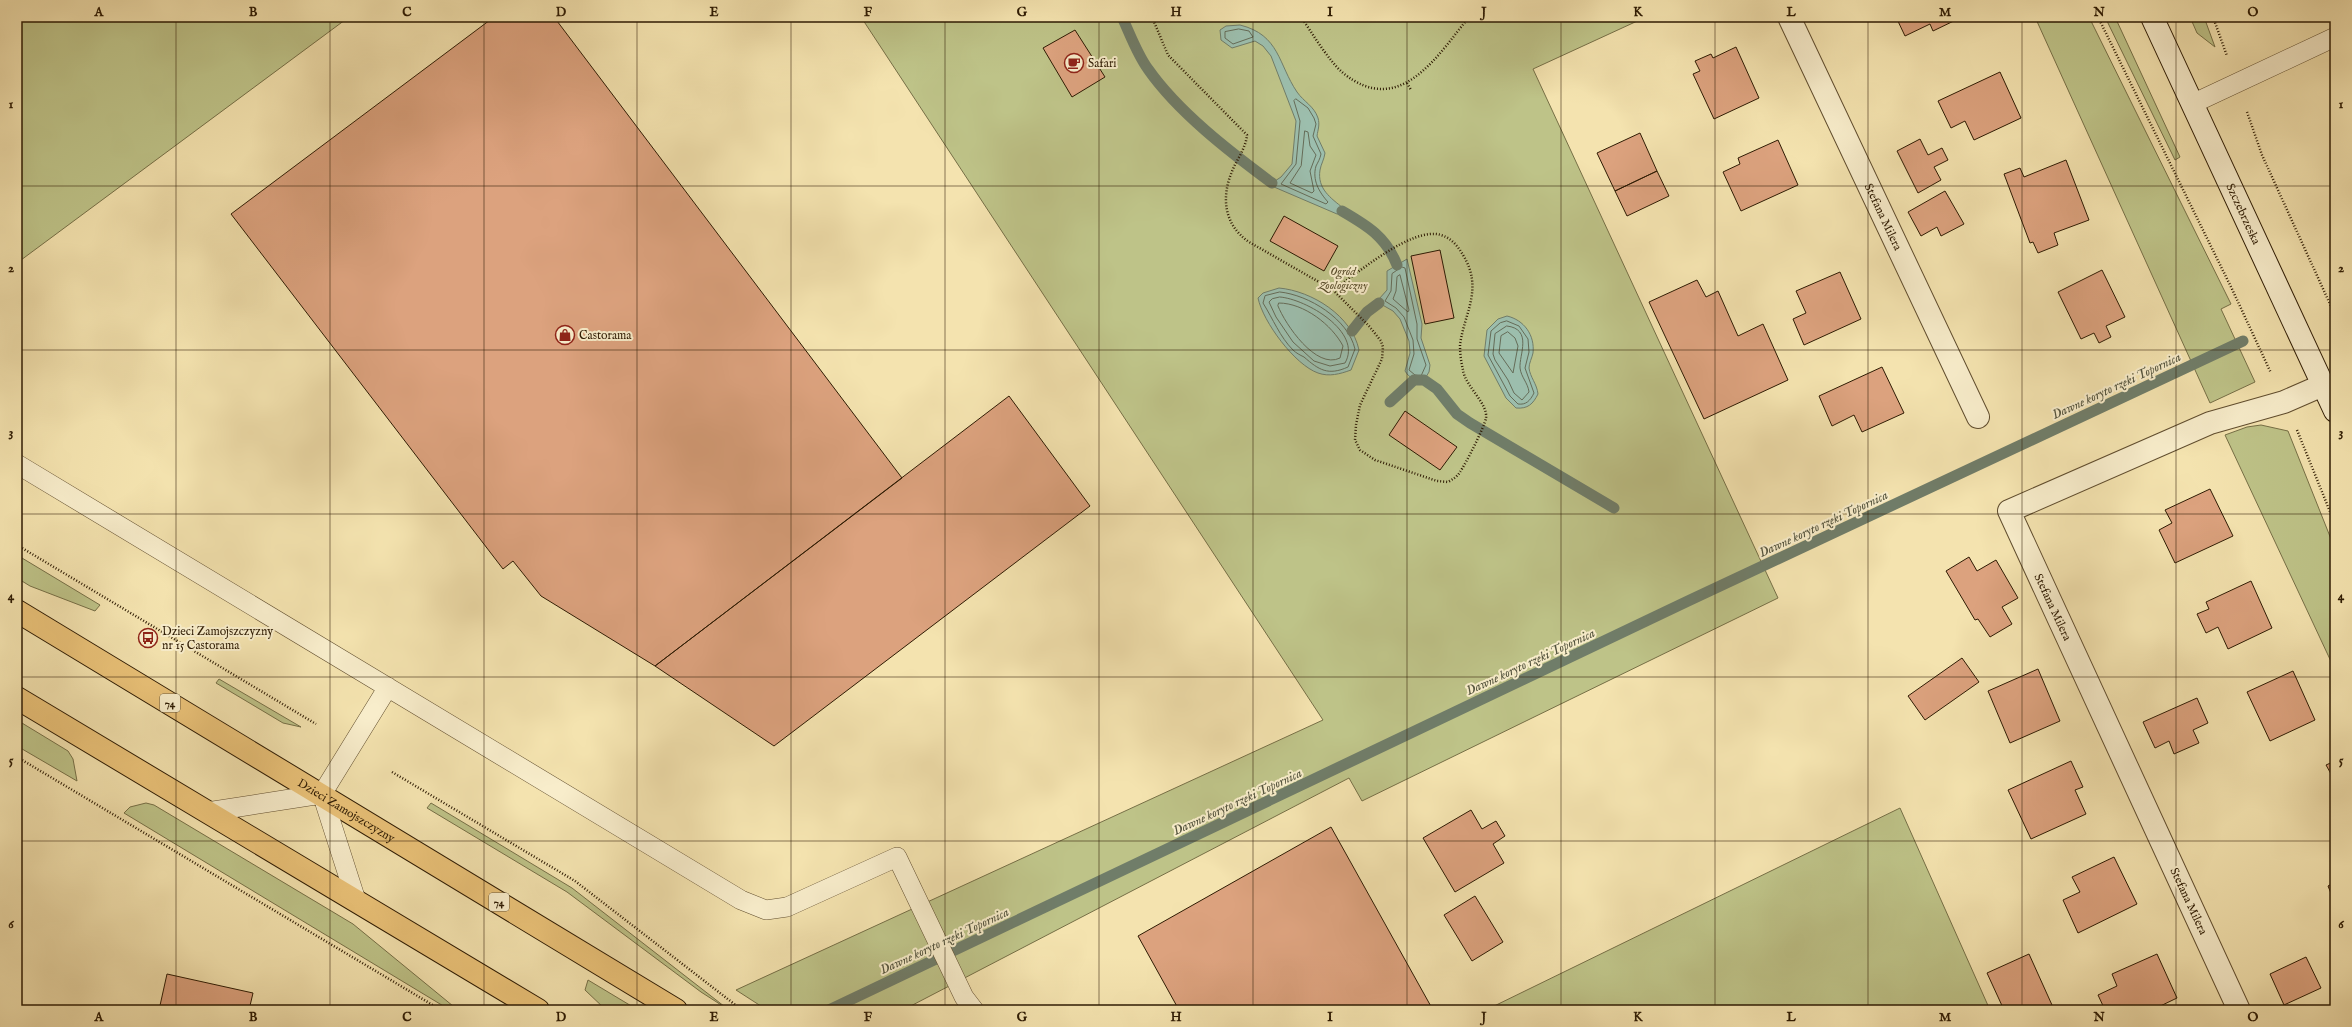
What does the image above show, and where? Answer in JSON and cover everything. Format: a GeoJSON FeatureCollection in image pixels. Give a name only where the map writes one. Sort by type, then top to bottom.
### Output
{"type":"FeatureCollection","features":[{"type":"Feature","properties":{"kind":"main road","name":"Dzieci Zamojszczyzny"},"geometry":{"type":"LineString","coordinates":[[17,611],[322,794],[676,1010]]}},
{"type":"Feature","properties":{"kind":"main road"},"geometry":{"type":"LineString","coordinates":[[17,698],[538,1010]]}},
{"type":"Feature","properties":{"kind":"street","name":"Stefana Milera"},"geometry":{"type":"LineString","coordinates":[[1789,17],[1978,417]]}},
{"type":"Feature","properties":{"kind":"street","name":"Szczebrzeska"},"geometry":{"type":"LineString","coordinates":[[2152,17],[2335,411]]}},
{"type":"Feature","properties":{"kind":"street","name":"Stefana Milera"},"geometry":{"type":"LineString","coordinates":[[2239,1010],[2009,511],[2210,423],[2284,402],[2323,385]]}},
{"type":"Feature","properties":{"kind":"lane"},"geometry":{"type":"LineString","coordinates":[[2192,104],[2335,37]]}},
{"type":"Feature","properties":{"kind":"lane"},"geometry":{"type":"LineString","coordinates":[[17,464],[741,900],[766,910],[787,907],[897,858],[969,1004]]}},
{"type":"Feature","properties":{"kind":"lane"},"geometry":{"type":"LineString","coordinates":[[208,812],[322,794],[388,687]]}},
{"type":"Feature","properties":{"kind":"lane"},"geometry":{"type":"LineString","coordinates":[[322,794],[356,900]]}},
{"type":"Feature","properties":{"kind":"path"},"geometry":{"type":"LineString","coordinates":[[1152,17],[1168,55],[1247,134],[1244,147],[1233,170],[1225,193],[1225,203],[1229,218],[1237,232],[1249,242],[1333,290],[1369,326],[1380,340],[1383,353],[1360,405],[1356,425],[1355,440],[1360,450],[1369,457],[1443,483],[1448,482],[1459,474],[1484,422],[1484,408],[1465,378],[1460,353],[1472,297],[1472,278],[1465,258],[1454,242],[1434,234],[1418,236],[1378,259],[1333,290]]}},
{"type":"Feature","properties":{"kind":"path"},"geometry":{"type":"LineString","coordinates":[[1301,17],[1342,72],[1354,80],[1378,88],[1407,83],[1429,67],[1469,17]]}},
{"type":"Feature","properties":{"kind":"path"},"geometry":{"type":"LineString","coordinates":[[2098,17],[2232,289],[2273,377]]}},
{"type":"Feature","properties":{"kind":"path"},"geometry":{"type":"LineString","coordinates":[[2213,17],[2262,154],[2335,315]]}},
{"type":"Feature","properties":{"kind":"path"},"geometry":{"type":"LineString","coordinates":[[1407,83],[1411,90]]}},
{"type":"Feature","properties":{"kind":"path"},"geometry":{"type":"LineString","coordinates":[[2300,436],[2335,524]]}},
{"type":"Feature","properties":{"kind":"path"},"geometry":{"type":"LineString","coordinates":[[17,545],[316,724]]}},
{"type":"Feature","properties":{"kind":"path"},"geometry":{"type":"LineString","coordinates":[[17,757],[441,1010]]}},
{"type":"Feature","properties":{"kind":"path"},"geometry":{"type":"LineString","coordinates":[[392,772],[575,881],[742,1010]]}},
{"type":"Feature","properties":{"kind":"green space"},"geometry":{"type":"Polygon","coordinates":[[[17,17],[349,17],[17,263],[17,17]]]}},
{"type":"Feature","properties":{"kind":"green space","name":"Ogród Zoologiczny"},"geometry":{"type":"Polygon","coordinates":[[[861,17],[1646,17],[1533,69],[1778,598],[1362,801],[1349,778],[903,1010],[767,1010],[736,990],[1323,720],[861,17]]]}},
{"type":"Feature","properties":{"kind":"green space"},"geometry":{"type":"Polygon","coordinates":[[[2035,17],[2089,17],[2231,304],[2221,309],[2255,382],[2210,403],[2035,17]]]}},
{"type":"Feature","properties":{"kind":"green space"},"geometry":{"type":"Polygon","coordinates":[[[2105,17],[2115,17],[2180,157],[2175,160],[2105,17]]]}},
{"type":"Feature","properties":{"kind":"green space"},"geometry":{"type":"Polygon","coordinates":[[[2190,17],[2204,17],[2215,47],[2197,33],[2190,17]]]}},
{"type":"Feature","properties":{"kind":"green space"},"geometry":{"type":"Polygon","coordinates":[[[2261,425],[2288,431],[2335,549],[2335,670],[2225,435],[2247,427],[2261,425]]]}},
{"type":"Feature","properties":{"kind":"green space"},"geometry":{"type":"Polygon","coordinates":[[[17,555],[100,605],[95,611],[30,586],[17,578],[17,555]]]}},
{"type":"Feature","properties":{"kind":"green space"},"geometry":{"type":"Polygon","coordinates":[[[219,679],[301,727],[283,723],[216,683],[219,679]]]}},
{"type":"Feature","properties":{"kind":"green space"},"geometry":{"type":"Polygon","coordinates":[[[17,720],[68,751],[73,759],[77,781],[17,746],[17,720]]]}},
{"type":"Feature","properties":{"kind":"green space"},"geometry":{"type":"Polygon","coordinates":[[[146,803],[154,805],[353,924],[453,1006],[450,1010],[124,813],[130,807],[146,803]]]}},
{"type":"Feature","properties":{"kind":"green space"},"geometry":{"type":"Polygon","coordinates":[[[431,803],[572,888],[729,1010],[701,992],[567,892],[427,808],[431,803]]]}},
{"type":"Feature","properties":{"kind":"green space"},"geometry":{"type":"Polygon","coordinates":[[[1900,808],[1990,1010],[1486,1010],[1900,808]]]}},
{"type":"Feature","properties":{"kind":"green space"},"geometry":{"type":"Polygon","coordinates":[[[588,980],[638,1010],[606,1010],[585,990],[588,980]]]}},
{"type":"Feature","properties":{"kind":"water"},"geometry":{"type":"Polygon","coordinates":[[[1240,25],[1253,30],[1271,43],[1297,92],[1316,114],[1319,123],[1317,136],[1325,153],[1320,170],[1321,183],[1326,192],[1343,208],[1342,213],[1337,214],[1274,187],[1272,183],[1281,177],[1292,164],[1296,121],[1271,56],[1263,46],[1255,41],[1232,48],[1221,40],[1220,30],[1226,26],[1240,25]]]}},
{"type":"Feature","properties":{"kind":"water"},"geometry":{"type":"Polygon","coordinates":[[[1407,259],[1422,324],[1421,338],[1430,365],[1429,372],[1424,380],[1413,378],[1405,371],[1410,353],[1409,341],[1400,319],[1393,311],[1379,303],[1379,299],[1387,290],[1387,271],[1407,259]]]}},
{"type":"Feature","properties":{"kind":"water"},"geometry":{"type":"Polygon","coordinates":[[[1279,288],[1292,290],[1317,300],[1329,307],[1348,326],[1355,338],[1359,350],[1351,370],[1343,373],[1326,375],[1318,373],[1300,361],[1281,342],[1266,319],[1258,298],[1263,293],[1279,288]]]}},
{"type":"Feature","properties":{"kind":"water"},"geometry":{"type":"Polygon","coordinates":[[[1507,316],[1519,321],[1527,329],[1532,340],[1533,353],[1529,368],[1538,394],[1530,405],[1524,408],[1516,408],[1506,398],[1484,356],[1487,330],[1498,319],[1507,316]]]}},
{"type":"Feature","properties":{"kind":"building"},"geometry":{"type":"Polygon","coordinates":[[[494,17],[554,17],[902,478],[655,666],[541,596],[513,561],[503,569],[231,214],[494,17]]]}},
{"type":"Feature","properties":{"kind":"building"},"geometry":{"type":"Polygon","coordinates":[[[1896,17],[1962,17],[1933,31],[1930,24],[1905,36],[1896,17]]]}},
{"type":"Feature","properties":{"kind":"building","name":"Safari"},"geometry":{"type":"Polygon","coordinates":[[[1075,30],[1105,77],[1072,97],[1043,48],[1075,30]]]}},
{"type":"Feature","properties":{"kind":"building"},"geometry":{"type":"Polygon","coordinates":[[[1736,47],[1759,98],[1714,119],[1693,74],[1700,71],[1695,61],[1711,54],[1713,58],[1736,47]]]}},
{"type":"Feature","properties":{"kind":"building"},"geometry":{"type":"Polygon","coordinates":[[[2000,72],[2021,118],[1974,140],[1965,121],[1951,128],[1938,101],[2000,72]]]}},
{"type":"Feature","properties":{"kind":"building"},"geometry":{"type":"Polygon","coordinates":[[[1640,133],[1657,171],[1615,191],[1597,153],[1640,133]]]}},
{"type":"Feature","properties":{"kind":"building"},"geometry":{"type":"Polygon","coordinates":[[[1920,139],[1928,155],[1942,148],[1948,160],[1934,167],[1941,180],[1918,193],[1897,151],[1920,139]]]}},
{"type":"Feature","properties":{"kind":"building"},"geometry":{"type":"Polygon","coordinates":[[[1778,140],[1798,185],[1741,211],[1723,172],[1740,164],[1738,158],[1778,140]]]}},
{"type":"Feature","properties":{"kind":"building"},"geometry":{"type":"Polygon","coordinates":[[[2066,160],[2089,220],[2054,233],[2058,245],[2038,253],[2033,242],[2030,243],[2004,174],[2020,168],[2024,177],[2066,160]]]}},
{"type":"Feature","properties":{"kind":"building"},"geometry":{"type":"Polygon","coordinates":[[[1657,171],[1669,196],[1627,216],[1615,191],[1657,171]]]}},
{"type":"Feature","properties":{"kind":"building"},"geometry":{"type":"Polygon","coordinates":[[[1945,191],[1964,224],[1941,236],[1937,227],[1921,236],[1908,212],[1945,191]]]}},
{"type":"Feature","properties":{"kind":"building"},"geometry":{"type":"Polygon","coordinates":[[[1284,216],[1338,246],[1324,271],[1270,241],[1284,216]]]}},
{"type":"Feature","properties":{"kind":"building"},"geometry":{"type":"Polygon","coordinates":[[[1440,250],[1454,318],[1425,324],[1411,256],[1440,250]]]}},
{"type":"Feature","properties":{"kind":"building"},"geometry":{"type":"Polygon","coordinates":[[[2102,270],[2125,317],[2106,326],[2111,337],[2099,343],[2094,333],[2081,339],[2058,292],[2102,270]]]}},
{"type":"Feature","properties":{"kind":"building"},"geometry":{"type":"Polygon","coordinates":[[[1840,272],[1861,319],[1804,345],[1793,319],[1806,313],[1796,291],[1840,272]]]}},
{"type":"Feature","properties":{"kind":"building"},"geometry":{"type":"Polygon","coordinates":[[[1697,280],[1706,297],[1718,291],[1738,336],[1763,324],[1788,380],[1704,419],[1649,302],[1697,280]]]}},
{"type":"Feature","properties":{"kind":"building"},"geometry":{"type":"Polygon","coordinates":[[[1882,367],[1904,413],[1862,432],[1854,415],[1832,426],[1819,396],[1882,367]]]}},
{"type":"Feature","properties":{"kind":"building"},"geometry":{"type":"Polygon","coordinates":[[[1009,396],[1090,506],[774,746],[655,666],[1009,396]]]}},
{"type":"Feature","properties":{"kind":"building"},"geometry":{"type":"Polygon","coordinates":[[[1405,411],[1457,447],[1440,470],[1389,435],[1405,411]]]}},
{"type":"Feature","properties":{"kind":"building"},"geometry":{"type":"Polygon","coordinates":[[[2210,489],[2233,536],[2175,563],[2159,530],[2172,523],[2165,510],[2210,489]]]}},
{"type":"Feature","properties":{"kind":"building"},"geometry":{"type":"Polygon","coordinates":[[[1969,557],[1977,571],[1996,560],[2018,598],[2002,607],[2012,624],[1990,637],[1978,619],[1975,620],[1946,571],[1969,557]]]}},
{"type":"Feature","properties":{"kind":"building"},"geometry":{"type":"Polygon","coordinates":[[[2251,581],[2272,628],[2228,649],[2218,627],[2206,633],[2197,614],[2209,609],[2206,602],[2251,581]]]}},
{"type":"Feature","properties":{"kind":"building"},"geometry":{"type":"Polygon","coordinates":[[[1962,658],[1979,682],[1925,720],[1908,696],[1962,658]]]}},
{"type":"Feature","properties":{"kind":"building"},"geometry":{"type":"Polygon","coordinates":[[[2038,669],[2060,721],[2010,743],[1988,691],[2038,669]]]}},
{"type":"Feature","properties":{"kind":"building"},"geometry":{"type":"Polygon","coordinates":[[[2293,671],[2315,720],[2270,741],[2247,692],[2293,671]]]}},
{"type":"Feature","properties":{"kind":"building"},"geometry":{"type":"Polygon","coordinates":[[[2197,698],[2208,723],[2193,730],[2199,743],[2174,754],[2169,741],[2155,748],[2143,722],[2197,698]]]}},
{"type":"Feature","properties":{"kind":"building"},"geometry":{"type":"Polygon","coordinates":[[[2071,761],[2083,787],[2075,790],[2086,814],[2031,839],[2008,790],[2071,761]]]}},
{"type":"Feature","properties":{"kind":"building"},"geometry":{"type":"Polygon","coordinates":[[[2335,761],[2335,781],[2326,765],[2335,761]]]}},
{"type":"Feature","properties":{"kind":"building"},"geometry":{"type":"Polygon","coordinates":[[[1471,810],[1482,829],[1496,821],[1505,836],[1493,844],[1504,863],[1455,892],[1423,838],[1471,810]]]}},
{"type":"Feature","properties":{"kind":"building"},"geometry":{"type":"Polygon","coordinates":[[[1331,827],[1433,1010],[1179,1010],[1138,936],[1331,827]]]}},
{"type":"Feature","properties":{"kind":"building"},"geometry":{"type":"Polygon","coordinates":[[[2114,857],[2137,904],[2078,933],[2063,900],[2080,892],[2072,877],[2114,857]]]}},
{"type":"Feature","properties":{"kind":"building"},"geometry":{"type":"Polygon","coordinates":[[[2335,882],[2335,903],[2328,886],[2335,882]]]}},
{"type":"Feature","properties":{"kind":"building"},"geometry":{"type":"Polygon","coordinates":[[[1475,896],[1503,942],[1472,961],[1444,915],[1475,896]]]}},
{"type":"Feature","properties":{"kind":"building"},"geometry":{"type":"Polygon","coordinates":[[[2029,954],[2052,1005],[2040,1010],[2004,1010],[1987,973],[2029,954]]]}},
{"type":"Feature","properties":{"kind":"building"},"geometry":{"type":"Polygon","coordinates":[[[2157,954],[2177,998],[2152,1010],[2105,1010],[2098,995],[2117,986],[2112,974],[2157,954]]]}},
{"type":"Feature","properties":{"kind":"building"},"geometry":{"type":"Polygon","coordinates":[[[2306,957],[2321,988],[2284,1005],[2270,974],[2306,957]]]}},
{"type":"Feature","properties":{"kind":"building"},"geometry":{"type":"Polygon","coordinates":[[[167,974],[253,993],[249,1010],[159,1010],[167,974]]]}},
{"type":"Feature","properties":{"kind":"waterway"},"geometry":{"type":"LineString","coordinates":[[1122,17],[1144,63],[1174,101],[1222,145],[1272,183]]}},
{"type":"Feature","properties":{"kind":"waterway"},"geometry":{"type":"LineString","coordinates":[[1342,211],[1375,233],[1393,255],[1397,265]]}},
{"type":"Feature","properties":{"kind":"waterway"},"geometry":{"type":"LineString","coordinates":[[1352,331],[1367,312],[1379,303]]}},
{"type":"Feature","properties":{"kind":"waterway","name":"Dawne koryto rzeki Topornica"},"geometry":{"type":"LineString","coordinates":[[829,1010],[1688,601],[2243,341]]}},
{"type":"Feature","properties":{"kind":"waterway"},"geometry":{"type":"LineString","coordinates":[[1390,402],[1414,380],[1424,380],[1437,389],[1457,414],[1470,423],[1614,508]]}},
{"type":"Feature","properties":{"kind":"place","name":"Safari"},"geometry":{"type":"Point","coordinates":[1074,63]}},
{"type":"Feature","properties":{"kind":"place","name":"Castorama"},"geometry":{"type":"Point","coordinates":[565,335]}},
{"type":"Feature","properties":{"kind":"place","name":"Dzieci Zamojszczyzny nr 15 Castorama"},"geometry":{"type":"Point","coordinates":[148,638]}}]}
